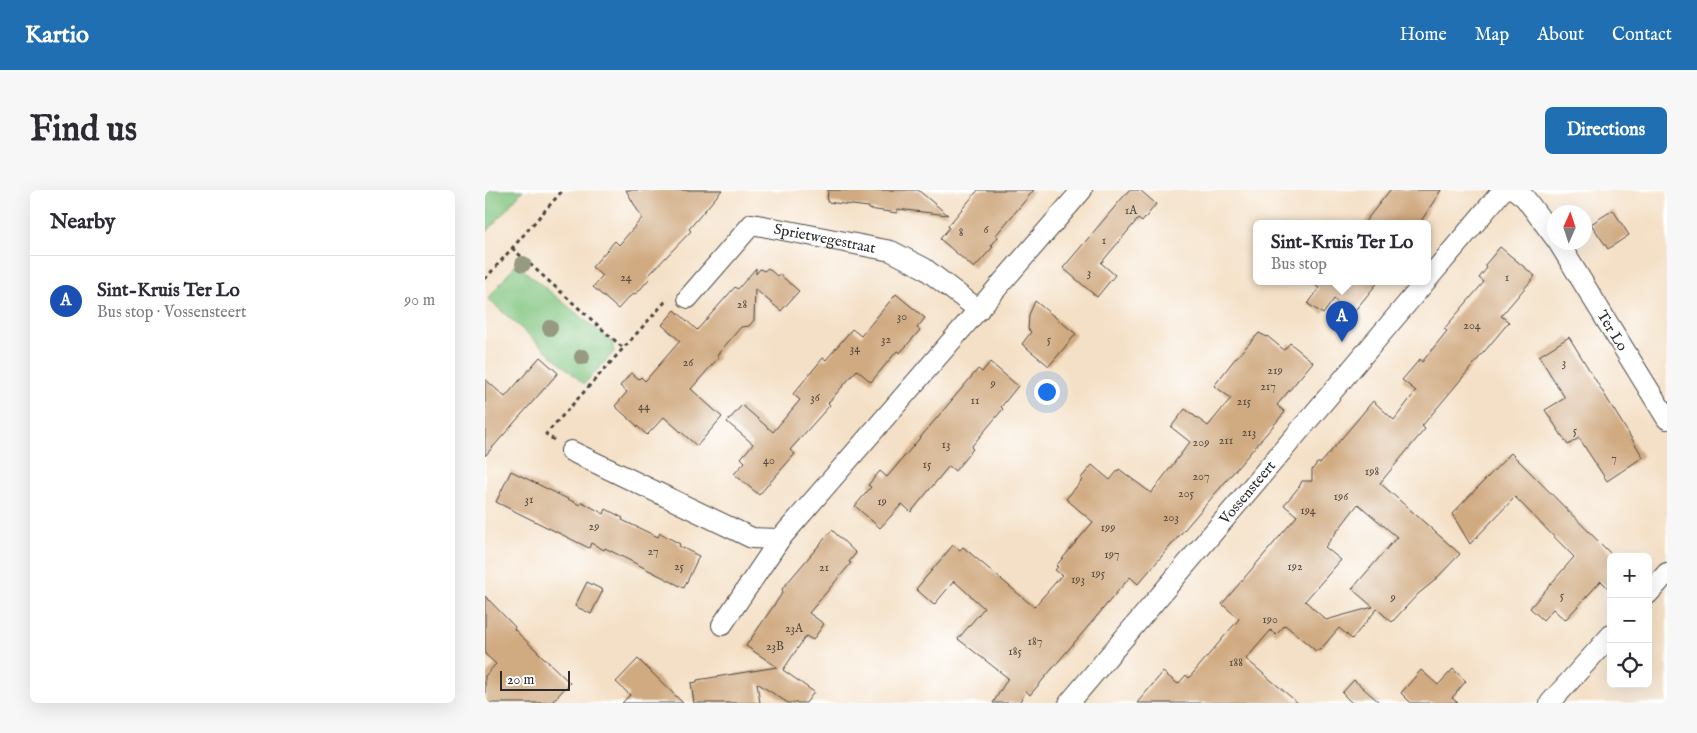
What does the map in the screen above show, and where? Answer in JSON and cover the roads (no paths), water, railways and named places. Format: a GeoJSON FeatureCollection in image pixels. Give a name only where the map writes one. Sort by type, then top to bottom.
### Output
{"type":"FeatureCollection","features":[{"type":"Feature","properties":{"kind":"street"},"geometry":{"type":"LineString","coordinates":[[722,625],[780,539],[1083,190]]}},
{"type":"Feature","properties":{"kind":"street","name":"Vossensteert"},"geometry":{"type":"LineString","coordinates":[[1431,275],[1503,190]]}},
{"type":"Feature","properties":{"kind":"street"},"geometry":{"type":"LineString","coordinates":[[1515,190],[1525,198],[1547,227]]}},
{"type":"Feature","properties":{"kind":"street","name":"Sprietwegestraat"},"geometry":{"type":"LineString","coordinates":[[688,298],[752,224],[891,251],[923,268],[979,310]]}},
{"type":"Feature","properties":{"kind":"street","name":"Ter Lo"},"geometry":{"type":"LineString","coordinates":[[1562,250],[1667,419]]}},
{"type":"Feature","properties":{"kind":"street","name":"Vossensteert"},"geometry":{"type":"LineString","coordinates":[[1069,703],[1423,285]]}},
{"type":"Feature","properties":{"kind":"street"},"geometry":{"type":"LineString","coordinates":[[571,451],[752,538],[780,539]]}},
{"type":"Feature","properties":{"kind":"street"},"geometry":{"type":"LineString","coordinates":[[1652,590],[1667,573]]}},
{"type":"Feature","properties":{"kind":"street"},"geometry":{"type":"LineString","coordinates":[[1550,703],[1607,640]]}},
{"type":"Feature","properties":{"kind":"place","name":"Sint-Kruis Ter Lo"},"geometry":{"type":"Point","coordinates":[1342,342]}}]}
